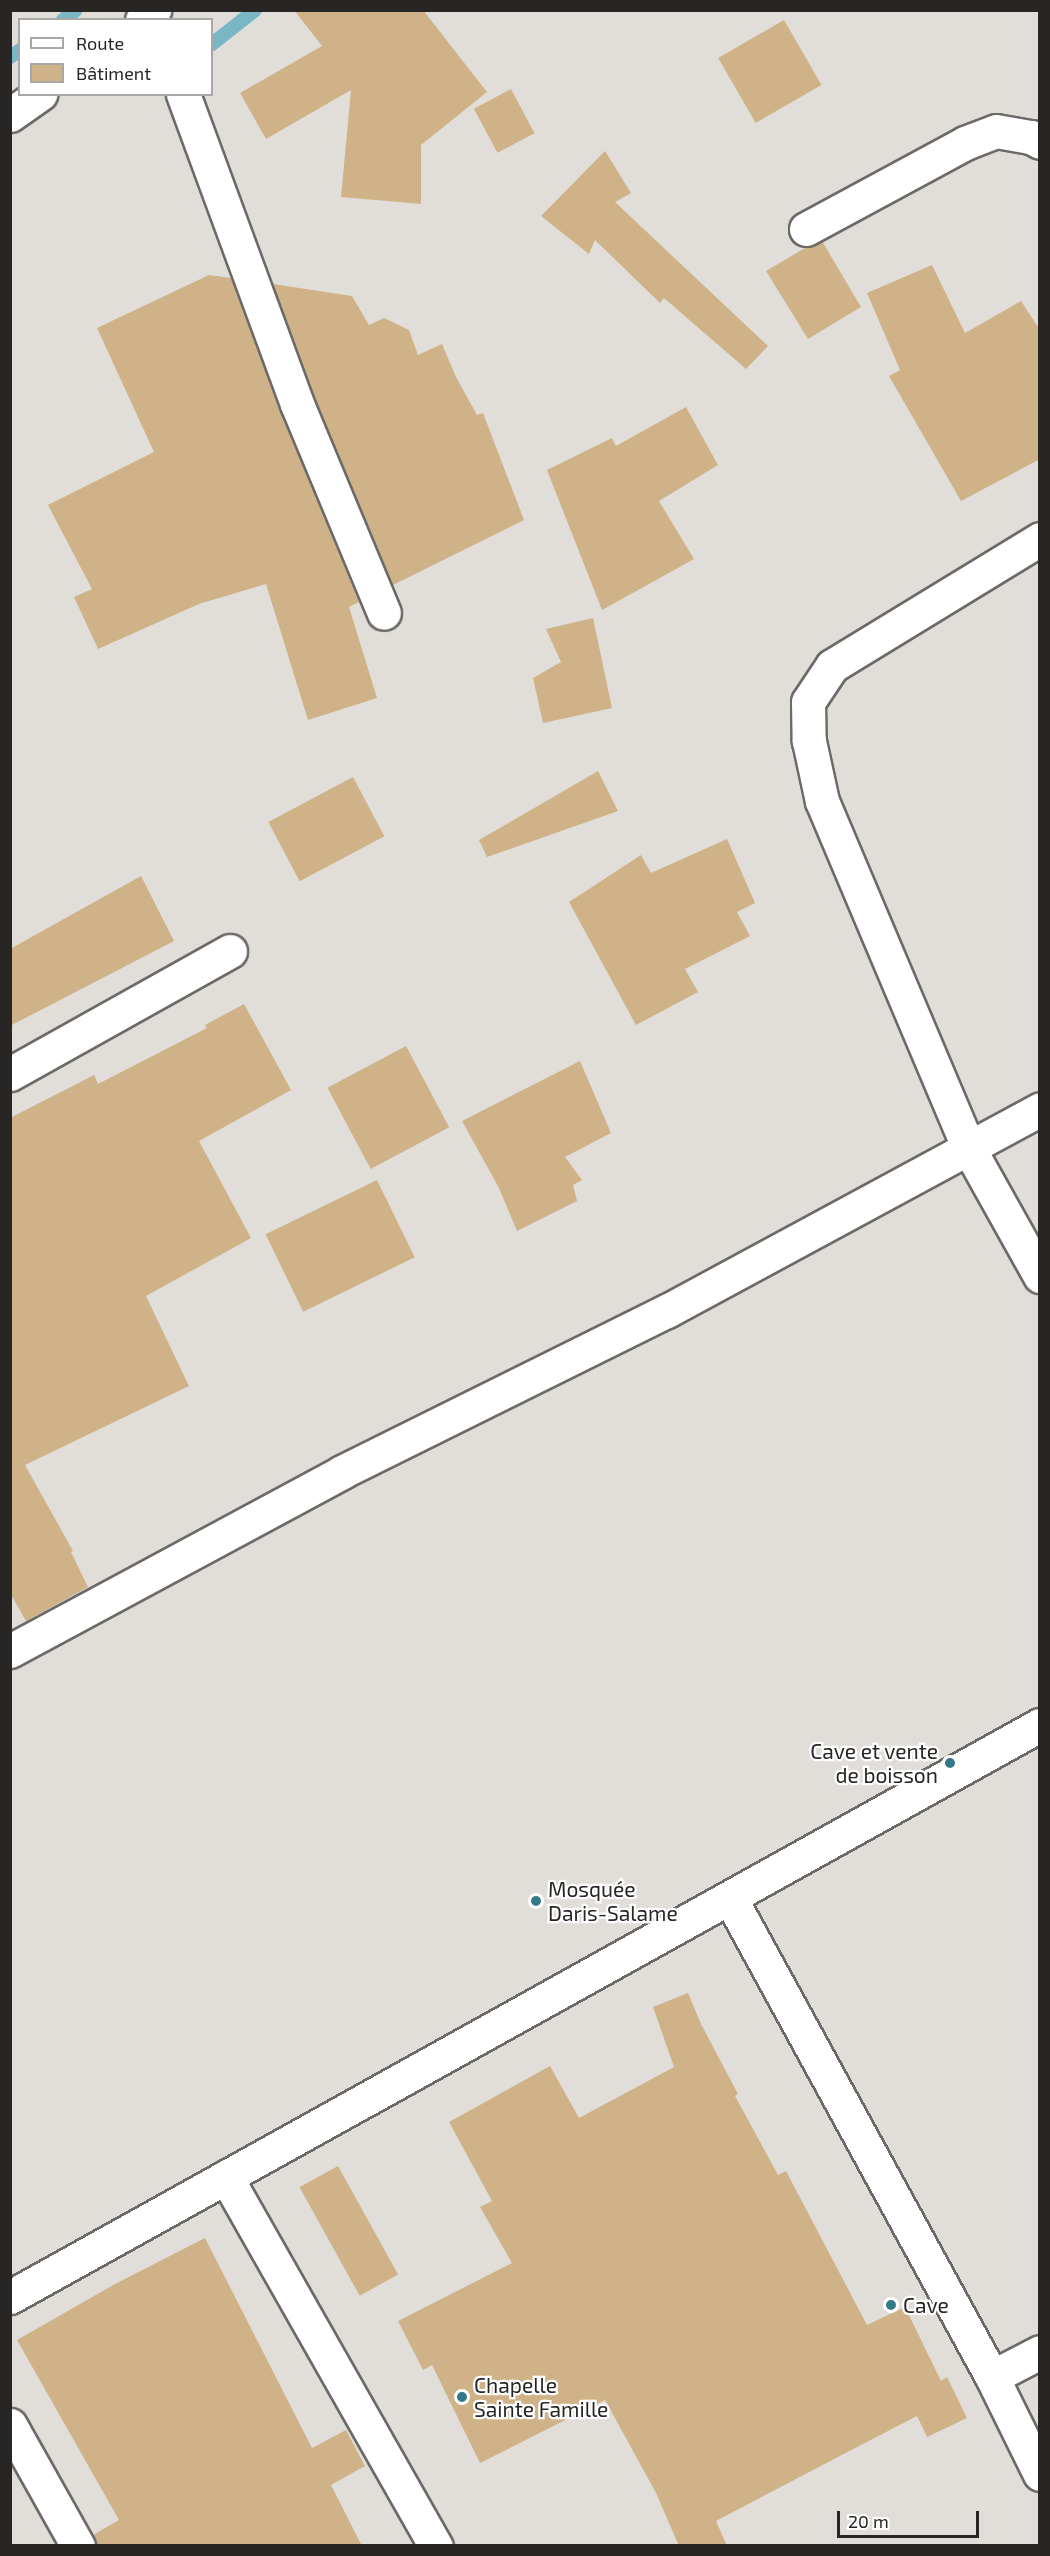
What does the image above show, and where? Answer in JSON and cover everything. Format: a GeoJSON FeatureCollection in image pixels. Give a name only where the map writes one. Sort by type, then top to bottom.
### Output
{"type":"FeatureCollection","features":[{"type":"Feature","properties":{"kind":"street"},"geometry":{"type":"LineString","coordinates":[[10,115],[37,96]]}},
{"type":"Feature","properties":{"kind":"street"},"geometry":{"type":"LineString","coordinates":[[184,96],[297,404],[384,613]]}},
{"type":"Feature","properties":{"kind":"street"},"geometry":{"type":"LineString","coordinates":[[806,229],[965,143],[996,131],[1031,137],[1040,142]]}},
{"type":"Feature","properties":{"kind":"street"},"geometry":{"type":"LineString","coordinates":[[1040,539],[832,666],[808,702],[809,741],[822,801],[968,1147],[1040,1276]]}},
{"type":"Feature","properties":{"kind":"street"},"geometry":{"type":"LineString","coordinates":[[10,1074],[230,951]]}},
{"type":"Feature","properties":{"kind":"street"},"geometry":{"type":"LineString","coordinates":[[10,1651],[342,1472],[667,1311],[1040,1109]]}},
{"type":"Feature","properties":{"kind":"street"},"geometry":{"type":"LineString","coordinates":[[10,2297],[1040,1725]]}},
{"type":"Feature","properties":{"kind":"street"},"geometry":{"type":"LineString","coordinates":[[730,1898],[992,2377],[1040,2474]]}},
{"type":"Feature","properties":{"kind":"street"},"geometry":{"type":"LineString","coordinates":[[226,2176],[436,2546]]}},
{"type":"Feature","properties":{"kind":"street"},"geometry":{"type":"LineString","coordinates":[[992,2377],[1040,2352]]}},
{"type":"Feature","properties":{"kind":"street"},"geometry":{"type":"LineString","coordinates":[[10,2425],[78,2546]]}},
{"type":"Feature","properties":{"kind":"building"},"geometry":{"type":"Polygon","coordinates":[[[294,10],[423,10],[487,92],[421,145],[421,204],[341,197],[351,90],[266,139],[240,93],[322,46],[294,10]]]}},
{"type":"Feature","properties":{"kind":"building"},"geometry":{"type":"Polygon","coordinates":[[[784,20],[822,85],[756,123],[718,58],[784,20]]]}},
{"type":"Feature","properties":{"kind":"building"},"geometry":{"type":"Polygon","coordinates":[[[511,89],[534,133],[497,153],[474,109],[511,89]]]}},
{"type":"Feature","properties":{"kind":"building"},"geometry":{"type":"Polygon","coordinates":[[[605,151],[631,193],[615,202],[768,346],[746,369],[664,298],[660,303],[595,240],[589,254],[541,216],[605,151]]]}},
{"type":"Feature","properties":{"kind":"building"},"geometry":{"type":"Polygon","coordinates":[[[822,241],[861,307],[808,339],[766,271],[805,248],[822,241]]]}},
{"type":"Feature","properties":{"kind":"building"},"geometry":{"type":"Polygon","coordinates":[[[932,265],[965,333],[1021,301],[1040,330],[1040,459],[961,501],[889,376],[900,370],[867,293],[932,265]]]}},
{"type":"Feature","properties":{"kind":"building"},"geometry":{"type":"Polygon","coordinates":[[[209,275],[231,278],[280,411],[359,602],[349,607],[377,698],[308,720],[266,584],[199,604],[98,649],[74,597],[92,589],[48,505],[154,452],[97,328],[209,275]]]}},
{"type":"Feature","properties":{"kind":"building"},"geometry":{"type":"Polygon","coordinates":[[[273,284],[352,296],[369,325],[384,318],[409,330],[418,355],[442,344],[456,377],[477,415],[483,413],[524,520],[393,585],[314,397],[273,284]]]}},
{"type":"Feature","properties":{"kind":"building"},"geometry":{"type":"Polygon","coordinates":[[[686,407],[718,465],[659,501],[694,559],[602,610],[547,470],[612,438],[616,446],[686,407]]]}},
{"type":"Feature","properties":{"kind":"building"},"geometry":{"type":"Polygon","coordinates":[[[593,618],[612,708],[543,723],[533,678],[561,662],[546,629],[593,618]]]}},
{"type":"Feature","properties":{"kind":"building"},"geometry":{"type":"Polygon","coordinates":[[[598,771],[618,811],[487,857],[479,840],[598,771]]]}},
{"type":"Feature","properties":{"kind":"building"},"geometry":{"type":"Polygon","coordinates":[[[353,777],[384,836],[300,881],[268,822],[353,777]]]}},
{"type":"Feature","properties":{"kind":"building"},"geometry":{"type":"Polygon","coordinates":[[[727,839],[755,903],[737,912],[750,936],[685,969],[698,992],[636,1025],[569,902],[641,855],[651,873],[727,839]]]}},
{"type":"Feature","properties":{"kind":"building"},"geometry":{"type":"Polygon","coordinates":[[[141,876],[174,941],[10,1026],[10,949],[141,876]]]}},
{"type":"Feature","properties":{"kind":"building"},"geometry":{"type":"Polygon","coordinates":[[[244,1004],[291,1090],[199,1141],[251,1238],[146,1296],[189,1386],[25,1465],[73,1551],[71,1552],[88,1587],[26,1621],[10,1593],[10,1118],[94,1075],[98,1084],[207,1028],[205,1025],[244,1004]]]}},
{"type":"Feature","properties":{"kind":"building"},"geometry":{"type":"Polygon","coordinates":[[[406,1046],[449,1127],[371,1169],[327,1088],[406,1046]]]}},
{"type":"Feature","properties":{"kind":"building"},"geometry":{"type":"Polygon","coordinates":[[[580,1061],[611,1133],[565,1157],[582,1180],[573,1185],[577,1201],[517,1231],[499,1188],[462,1121],[580,1061]]]}},
{"type":"Feature","properties":{"kind":"building"},"geometry":{"type":"Polygon","coordinates":[[[377,1180],[415,1257],[303,1312],[266,1234],[377,1180]]]}},
{"type":"Feature","properties":{"kind":"building"},"geometry":{"type":"Polygon","coordinates":[[[688,1993],[701,2024],[738,2094],[735,2096],[778,2175],[786,2171],[867,2325],[905,2307],[941,2381],[947,2377],[967,2418],[927,2437],[917,2416],[716,2521],[727,2546],[679,2546],[656,2493],[605,2400],[480,2463],[432,2365],[423,2370],[398,2321],[512,2263],[480,2207],[492,2201],[449,2122],[550,2066],[579,2118],[674,2067],[653,2007],[688,1993]]]}},
{"type":"Feature","properties":{"kind":"building"},"geometry":{"type":"Polygon","coordinates":[[[338,2166],[398,2274],[360,2296],[300,2187],[338,2166]]]}},
{"type":"Feature","properties":{"kind":"building"},"geometry":{"type":"Polygon","coordinates":[[[205,2238],[312,2448],[346,2430],[365,2466],[331,2485],[362,2546],[97,2546],[93,2535],[119,2520],[17,2340],[115,2284],[205,2238]]]}},
{"type":"Feature","properties":{"kind":"waterway"},"geometry":{"type":"LineString","coordinates":[[66,18],[76,10]]}},
{"type":"Feature","properties":{"kind":"waterway"},"geometry":{"type":"LineString","coordinates":[[213,43],[255,10]]}},
{"type":"Feature","properties":{"kind":"waterway"},"geometry":{"type":"LineString","coordinates":[[10,57],[18,51]]}},
{"type":"Feature","properties":{"kind":"place","name":"Cave et vente de boisson"},"geometry":{"type":"Point","coordinates":[950,1763]}},
{"type":"Feature","properties":{"kind":"place","name":"Mosquée Daris-Salame"},"geometry":{"type":"Point","coordinates":[536,1901]}},
{"type":"Feature","properties":{"kind":"place","name":"Cave"},"geometry":{"type":"Point","coordinates":[891,2305]}},
{"type":"Feature","properties":{"kind":"place","name":"Chapelle Sainte Famille"},"geometry":{"type":"Point","coordinates":[462,2397]}}]}
